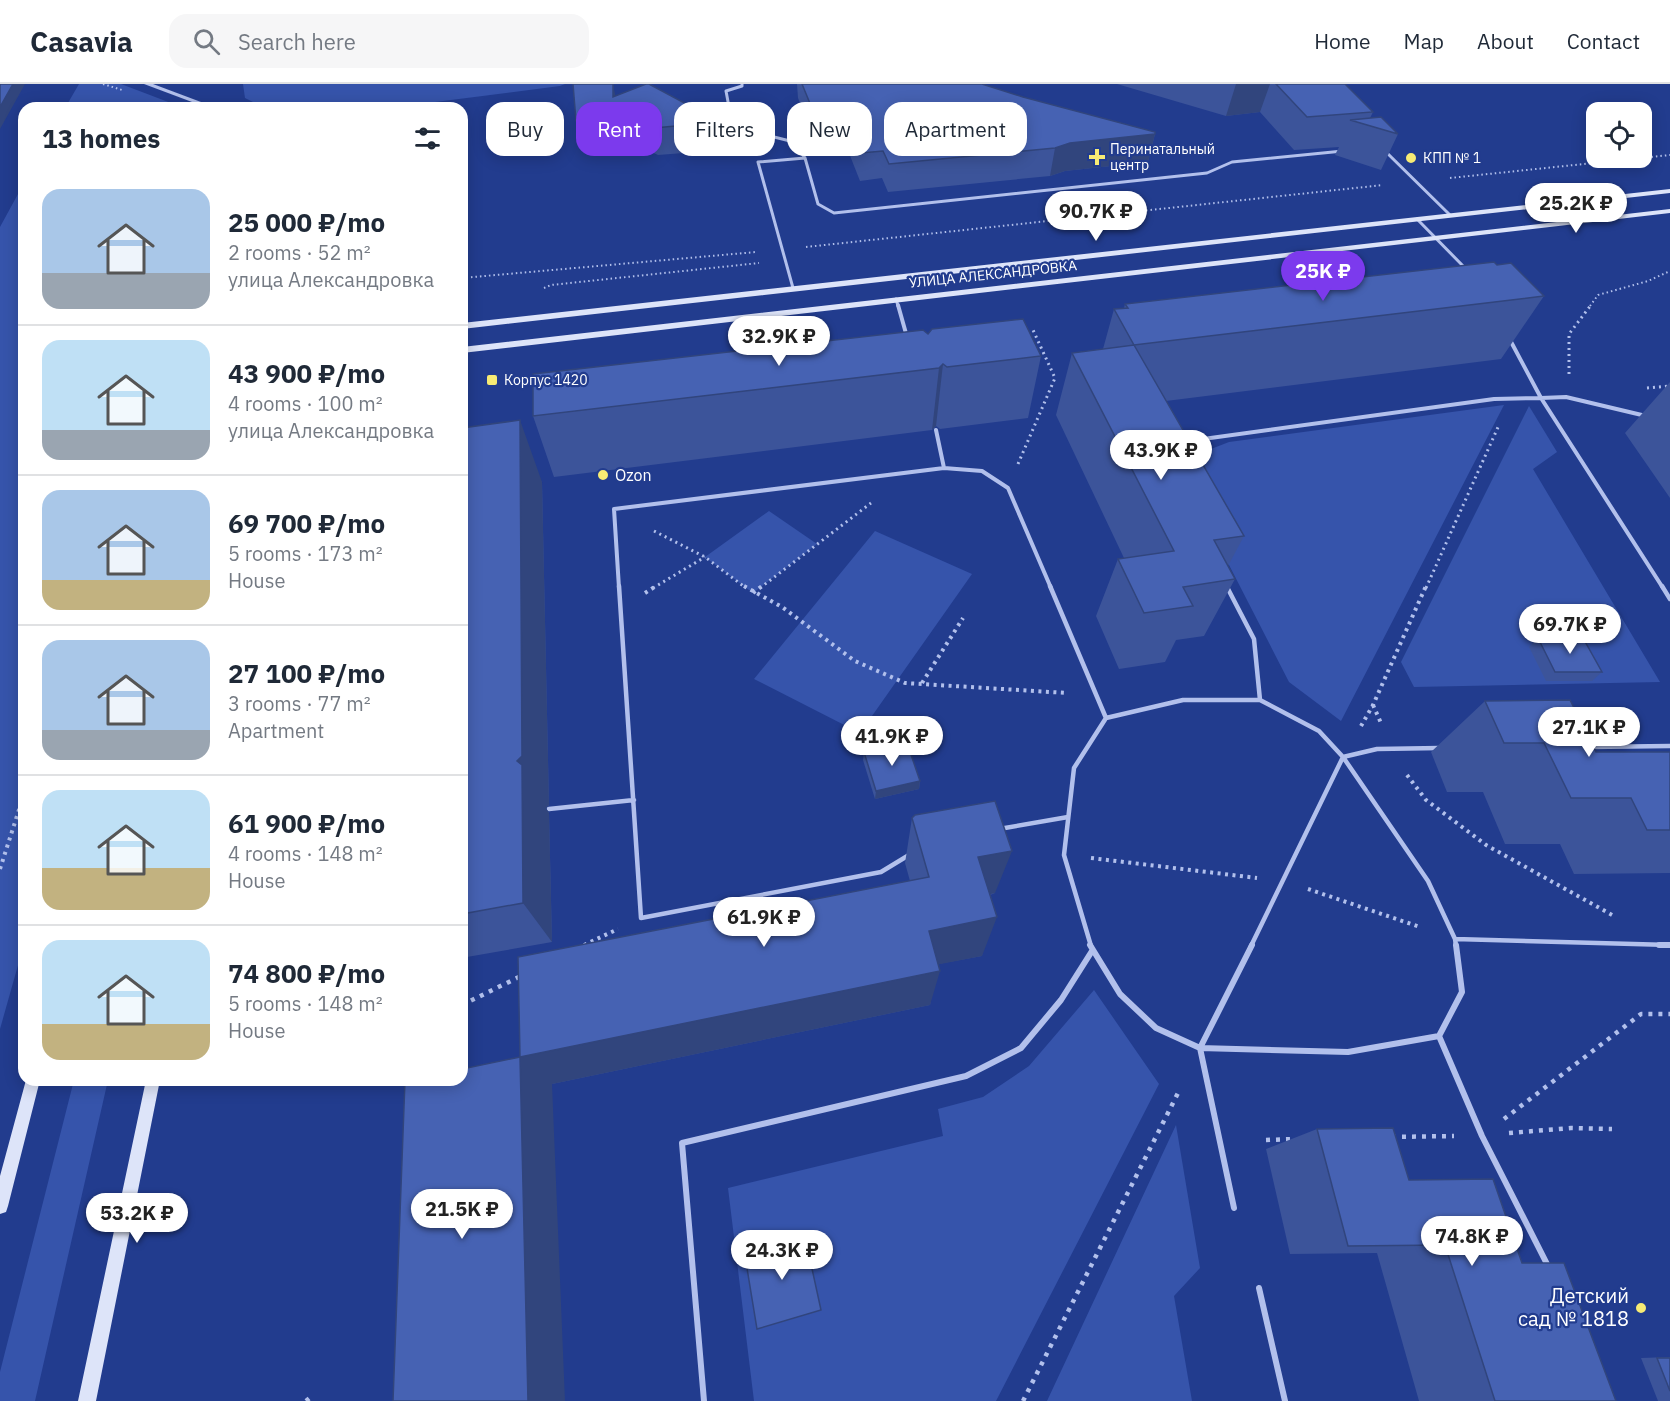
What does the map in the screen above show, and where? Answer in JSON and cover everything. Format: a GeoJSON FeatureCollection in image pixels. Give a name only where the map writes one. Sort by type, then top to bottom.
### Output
{"type":"FeatureCollection","features":[{"type":"Feature","properties":{"kind":"main road","name":"УЛИЦА АЛЕКСАНДРОВКА"},"geometry":{"type":"LineString","coordinates":[[468,325],[1670,191]]}},
{"type":"Feature","properties":{"kind":"main road","name":"УЛИЦА АЛЕКСАНДРОВКА"},"geometry":{"type":"LineString","coordinates":[[468,349],[896,298],[1670,211]]}},
{"type":"Feature","properties":{"kind":"main road"},"geometry":{"type":"LineString","coordinates":[[0,1206],[31,1086]]}},
{"type":"Feature","properties":{"kind":"main road"},"geometry":{"type":"LineString","coordinates":[[87,1401],[152,1086]]}},
{"type":"Feature","properties":{"kind":"street"},"geometry":{"type":"LineString","coordinates":[[147,84],[197,102]]}},
{"type":"Feature","properties":{"kind":"lane"},"geometry":{"type":"LineString","coordinates":[[742,84],[742,86],[726,91],[729,106],[755,116],[762,134],[794,142],[805,158],[818,204],[834,213],[1207,173],[1232,162],[1347,150]]}},
{"type":"Feature","properties":{"kind":"lane"},"geometry":{"type":"LineString","coordinates":[[1382,147],[1450,215]]}},
{"type":"Feature","properties":{"kind":"lane"},"geometry":{"type":"LineString","coordinates":[[793,288],[758,162],[805,158]]}},
{"type":"Feature","properties":{"kind":"lane"},"geometry":{"type":"LineString","coordinates":[[1417,219],[1471,274]]}},
{"type":"Feature","properties":{"kind":"lane"},"geometry":{"type":"LineString","coordinates":[[896,298],[909,343]]}},
{"type":"Feature","properties":{"kind":"lane"},"geometry":{"type":"LineString","coordinates":[[1505,330],[1541,398],[1670,599]]}},
{"type":"Feature","properties":{"kind":"lane"},"geometry":{"type":"LineString","coordinates":[[1179,449],[1196,440],[1494,399],[1566,397],[1647,417]]}},
{"type":"Feature","properties":{"kind":"lane"},"geometry":{"type":"LineString","coordinates":[[936,430],[944,468]]}},
{"type":"Feature","properties":{"kind":"lane"},"geometry":{"type":"LineString","coordinates":[[911,853],[881,872],[641,918],[614,510],[944,468],[982,471],[1008,488],[1106,718]]}},
{"type":"Feature","properties":{"kind":"lane"},"geometry":{"type":"LineString","coordinates":[[1222,576],[1254,639],[1260,700]]}},
{"type":"Feature","properties":{"kind":"lane"},"geometry":{"type":"LineString","coordinates":[[1183,700],[1260,700],[1319,731],[1343,757],[1428,880],[1455,939],[1462,992],[1439,1036],[1348,1053],[1200,1048],[1156,1028],[1120,994],[1092,951],[1064,855],[1074,768],[1106,718],[1183,700]]}},
{"type":"Feature","properties":{"kind":"lane"},"geometry":{"type":"LineString","coordinates":[[1577,747],[1670,746]]}},
{"type":"Feature","properties":{"kind":"lane"},"geometry":{"type":"LineString","coordinates":[[1343,757],[1377,749],[1450,748]]}},
{"type":"Feature","properties":{"kind":"lane"},"geometry":{"type":"LineString","coordinates":[[1234,1208],[1200,1048],[1343,757]]}},
{"type":"Feature","properties":{"kind":"lane"},"geometry":{"type":"LineString","coordinates":[[549,809],[634,800]]}},
{"type":"Feature","properties":{"kind":"lane"},"geometry":{"type":"LineString","coordinates":[[988,831],[1068,817]]}},
{"type":"Feature","properties":{"kind":"lane"},"geometry":{"type":"LineString","coordinates":[[1455,939],[1670,945]]}},
{"type":"Feature","properties":{"kind":"lane"},"geometry":{"type":"LineString","coordinates":[[704,1401],[682,1143],[966,1076],[1021,1048],[1061,1000],[1092,951]]}},
{"type":"Feature","properties":{"kind":"lane"},"geometry":{"type":"LineString","coordinates":[[1439,1036],[1482,1136],[1550,1271]]}},
{"type":"Feature","properties":{"kind":"lane"},"geometry":{"type":"LineString","coordinates":[[1259,1288],[1285,1401]]}},
{"type":"Feature","properties":{"kind":"path"},"geometry":{"type":"LineString","coordinates":[[468,277],[782,249],[1670,155]]}},
{"type":"Feature","properties":{"kind":"path"},"geometry":{"type":"LineString","coordinates":[[1536,389],[1569,375],[1569,334],[1598,295],[1648,281],[1670,271]]}},
{"type":"Feature","properties":{"kind":"path"},"geometry":{"type":"LineString","coordinates":[[1008,488],[1055,378],[1033,330]]}},
{"type":"Feature","properties":{"kind":"path"},"geometry":{"type":"LineString","coordinates":[[1343,757],[1373,705],[1502,419],[1515,398]]}},
{"type":"Feature","properties":{"kind":"path"},"geometry":{"type":"LineString","coordinates":[[753,593],[912,472]]}},
{"type":"Feature","properties":{"kind":"path"},"geometry":{"type":"LineString","coordinates":[[614,510],[705,557],[753,593],[782,607],[855,661],[905,683],[992,690],[1095,694]]}},
{"type":"Feature","properties":{"kind":"path"},"geometry":{"type":"LineString","coordinates":[[621,607],[705,557]]}},
{"type":"Feature","properties":{"kind":"path"},"geometry":{"type":"LineString","coordinates":[[922,683],[963,618]]}},
{"type":"Feature","properties":{"kind":"path"},"geometry":{"type":"LineString","coordinates":[[1373,705],[1398,763],[1426,800],[1485,845],[1616,917]]}},
{"type":"Feature","properties":{"kind":"path"},"geometry":{"type":"LineString","coordinates":[[0,869],[18,813]]}},
{"type":"Feature","properties":{"kind":"path"},"geometry":{"type":"LineString","coordinates":[[578,948],[641,918]]}},
{"type":"Feature","properties":{"kind":"path"},"geometry":{"type":"LineString","coordinates":[[468,1002],[525,974]]}},
{"type":"Feature","properties":{"kind":"path"},"geometry":{"type":"LineString","coordinates":[[1482,1136],[1641,1014],[1670,1014]]}},
{"type":"Feature","properties":{"kind":"path"},"geometry":{"type":"LineString","coordinates":[[1023,1401],[1200,1048]]}},
{"type":"Feature","properties":{"kind":"path"},"geometry":{"type":"LineString","coordinates":[[1380,1138],[1482,1136],[1571,1128],[1612,1129]]}},
{"type":"Feature","properties":{"kind":"path"},"geometry":{"type":"LineString","coordinates":[[1266,1140],[1300,1139]]}},
{"type":"Feature","properties":{"kind":"path"},"geometry":{"type":"LineString","coordinates":[[306,1401],[312,1396]]}},
{"type":"Feature","properties":{"kind":"shaded area"},"geometry":{"type":"Polygon","coordinates":[[[79,84],[121,84],[168,102],[68,102],[79,84]]]}},
{"type":"Feature","properties":{"kind":"shaded area"},"geometry":{"type":"Polygon","coordinates":[[[243,84],[565,84],[435,102],[253,102],[245,98],[243,84]]]}},
{"type":"Feature","properties":{"kind":"shaded area"},"geometry":{"type":"Polygon","coordinates":[[[18,194],[18,965],[0,1029],[0,227],[18,194]]]}},
{"type":"Feature","properties":{"kind":"shaded area"},"geometry":{"type":"Polygon","coordinates":[[[1504,405],[1341,721],[1289,682],[1188,485],[1193,456],[1229,442],[1504,405]]]}},
{"type":"Feature","properties":{"kind":"shaded area"},"geometry":{"type":"Polygon","coordinates":[[[1529,406],[1557,452],[1533,469],[1660,682],[1414,687],[1401,662],[1529,406]]]}},
{"type":"Feature","properties":{"kind":"shaded area"},"geometry":{"type":"Polygon","coordinates":[[[769,511],[817,544],[753,593],[705,557],[769,511]]]}},
{"type":"Feature","properties":{"kind":"shaded area"},"geometry":{"type":"Polygon","coordinates":[[[875,531],[972,574],[860,733],[754,679],[875,531]]]}},
{"type":"Feature","properties":{"kind":"shaded area"},"geometry":{"type":"Polygon","coordinates":[[[1094,990],[1159,1084],[996,1401],[754,1401],[728,1188],[943,1136],[938,1109],[983,1097],[1029,1066],[1094,990]]]}},
{"type":"Feature","properties":{"kind":"shaded area"},"geometry":{"type":"Polygon","coordinates":[[[72,1086],[107,1086],[35,1401],[0,1401],[0,1372],[72,1086]]]}},
{"type":"Feature","properties":{"kind":"shaded area"},"geometry":{"type":"Polygon","coordinates":[[[1176,1125],[1200,1268],[1174,1296],[1192,1401],[1047,1401],[1176,1125]]]}},
{"type":"Feature","properties":{"kind":"building"},"geometry":{"type":"Polygon","coordinates":[[[0,84],[13,84],[0,107],[0,84]]]}},
{"type":"Feature","properties":{"kind":"building"},"geometry":{"type":"Polygon","coordinates":[[[573,84],[613,84],[613,97],[649,84],[683,102],[674,102],[674,126],[662,127],[662,102],[576,102],[576,121],[573,84]]]}},
{"type":"Feature","properties":{"kind":"building"},"geometry":{"type":"Polygon","coordinates":[[[802,84],[982,84],[1155,132],[1155,134],[1070,143],[1055,148],[1027,151],[1027,102],[884,102],[884,153],[883,151],[872,152],[872,102],[809,102],[802,84]]]}},
{"type":"Feature","properties":{"kind":"building"},"geometry":{"type":"Polygon","coordinates":[[[1276,84],[1345,84],[1373,112],[1307,117],[1276,84]]]}},
{"type":"Feature","properties":{"kind":"building"},"geometry":{"type":"Polygon","coordinates":[[[1381,117],[1398,134],[1350,120],[1381,117]]]}},
{"type":"Feature","properties":{"kind":"building"},"geometry":{"type":"Polygon","coordinates":[[[885,156],[972,156],[889,164],[885,156]]]}},
{"type":"Feature","properties":{"kind":"building"},"geometry":{"type":"Polygon","coordinates":[[[1494,262],[1497,265],[1511,263],[1544,296],[1134,345],[1114,309],[1128,308],[1125,304],[1494,262]]]}},
{"type":"Feature","properties":{"kind":"building"},"geometry":{"type":"Polygon","coordinates":[[[1023,319],[1041,356],[947,367],[943,364],[939,368],[533,416],[533,374],[923,330],[928,334],[932,329],[1023,319]]]}},
{"type":"Feature","properties":{"kind":"building"},"geometry":{"type":"Polygon","coordinates":[[[1134,345],[1244,536],[1214,540],[1235,579],[1183,587],[1193,606],[1144,613],[1118,559],[1174,551],[1072,353],[1134,345]]]}},
{"type":"Feature","properties":{"kind":"building"},"geometry":{"type":"Polygon","coordinates":[[[520,420],[522,756],[517,761],[522,765],[523,903],[468,913],[468,427],[520,420]]]}},
{"type":"Feature","properties":{"kind":"building"},"geometry":{"type":"Polygon","coordinates":[[[1538,638],[1583,638],[1602,672],[1555,672],[1538,638]]]}},
{"type":"Feature","properties":{"kind":"building"},"geometry":{"type":"Polygon","coordinates":[[[1570,700],[1596,752],[1670,752],[1670,830],[1647,830],[1631,798],[1571,798],[1544,743],[1504,743],[1485,701],[1570,700]]]}},
{"type":"Feature","properties":{"kind":"building"},"geometry":{"type":"Polygon","coordinates":[[[907,743],[920,781],[876,791],[864,752],[907,743]]]}},
{"type":"Feature","properties":{"kind":"building"},"geometry":{"type":"Polygon","coordinates":[[[995,801],[1012,851],[978,857],[997,917],[929,931],[940,971],[520,1057],[518,957],[929,877],[912,818],[915,815],[995,801]]]}},
{"type":"Feature","properties":{"kind":"building"},"geometry":{"type":"Polygon","coordinates":[[[520,1057],[528,1401],[393,1401],[405,1086],[468,1086],[468,1068],[520,1057]]]}},
{"type":"Feature","properties":{"kind":"building"},"geometry":{"type":"Polygon","coordinates":[[[1393,1128],[1409,1180],[1493,1179],[1522,1263],[1564,1263],[1616,1401],[1495,1401],[1445,1245],[1348,1246],[1317,1129],[1393,1128]]]}},
{"type":"Feature","properties":{"kind":"building"},"geometry":{"type":"Polygon","coordinates":[[[804,1232],[821,1310],[757,1329],[744,1250],[804,1232]]]}},
{"type":"Feature","properties":{"kind":"building"},"geometry":{"type":"Polygon","coordinates":[[[1657,1358],[1670,1358],[1670,1391],[1657,1358]]]}},
{"type":"Feature","properties":{"kind":"place","name":"Перинатальный центр"},"geometry":{"type":"Point","coordinates":[1097,157]}},
{"type":"Feature","properties":{"kind":"place","name":"КПП № 1"},"geometry":{"type":"Point","coordinates":[1411,158]}},
{"type":"Feature","properties":{"kind":"place","name":"Корпус 1420"},"geometry":{"type":"Point","coordinates":[492,380]}},
{"type":"Feature","properties":{"kind":"place","name":"Ozon"},"geometry":{"type":"Point","coordinates":[603,475]}},
{"type":"Feature","properties":{"kind":"place","name":"Детский сад № 1818"},"geometry":{"type":"Point","coordinates":[1641,1308]}}]}
